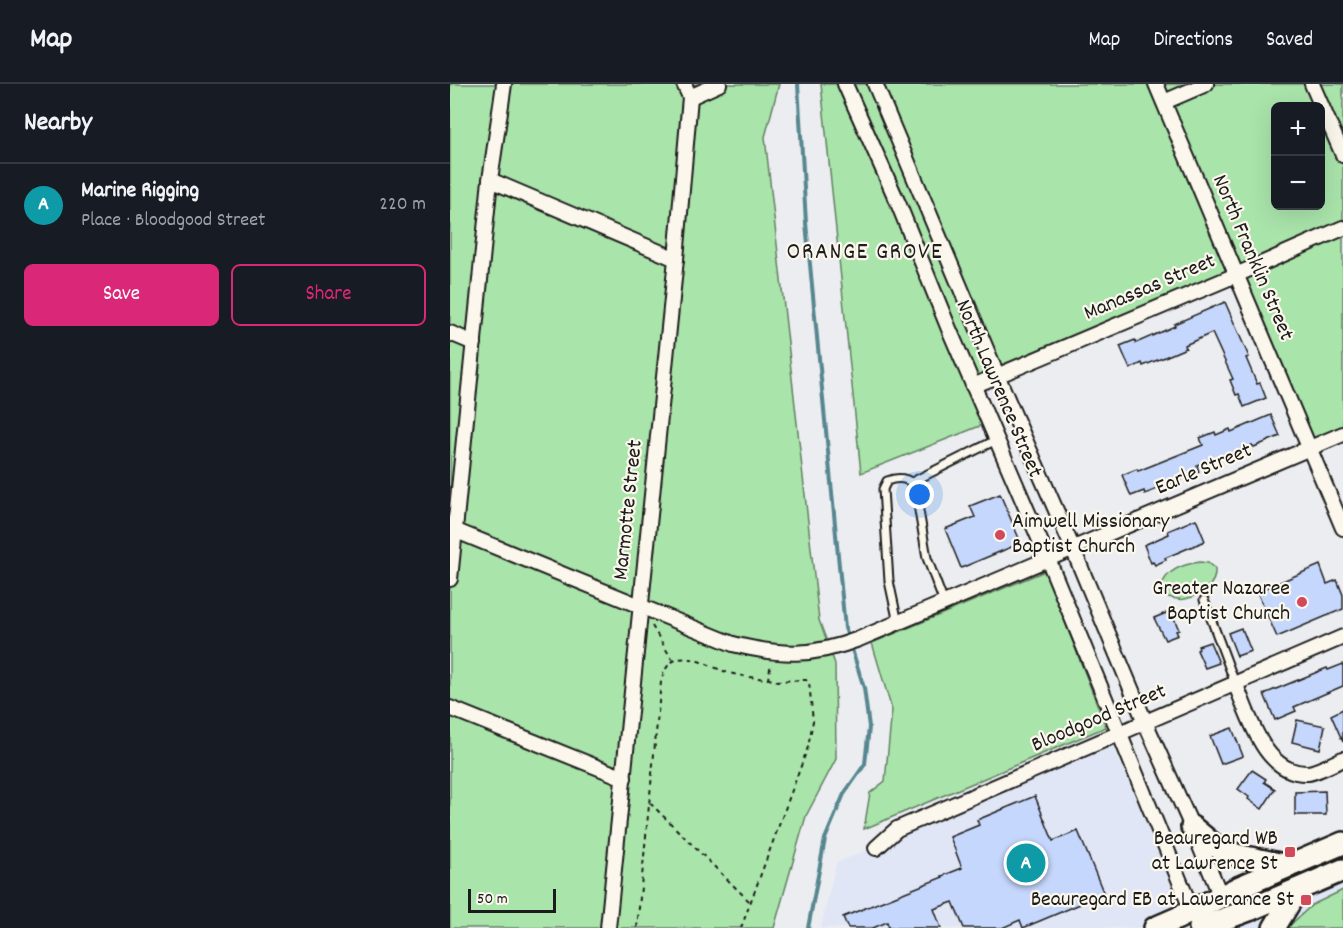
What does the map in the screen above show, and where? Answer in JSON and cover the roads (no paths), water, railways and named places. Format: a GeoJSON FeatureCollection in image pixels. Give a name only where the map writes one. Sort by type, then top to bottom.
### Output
{"type":"FeatureCollection","features":[{"type":"Feature","properties":{"kind":"main road"},"geometry":{"type":"LineString","coordinates":[[1192,827],[1215,846],[1236,855],[1290,866]]}},
{"type":"Feature","properties":{"kind":"main road"},"geometry":{"type":"LineString","coordinates":[[1196,920],[1221,897],[1240,887],[1343,843]]}},
{"type":"Feature","properties":{"kind":"main road"},"geometry":{"type":"LineString","coordinates":[[1155,928],[1196,920],[1297,890],[1343,870]]}},
{"type":"Feature","properties":{"kind":"main road"},"geometry":{"type":"LineString","coordinates":[[1274,928],[1297,890]]}},
{"type":"Feature","properties":{"kind":"street"},"geometry":{"type":"LineString","coordinates":[[450,579],[490,180],[504,84]]}},
{"type":"Feature","properties":{"kind":"street"},"geometry":{"type":"LineString","coordinates":[[687,90],[719,84]]}},
{"type":"Feature","properties":{"kind":"street","name":"North Lawrence Street"},"geometry":{"type":"LineString","coordinates":[[845,84],[898,203],[1196,920]]}},
{"type":"Feature","properties":{"kind":"street","name":"North Lawrence Street"},"geometry":{"type":"LineString","coordinates":[[875,84],[1221,897]]}},
{"type":"Feature","properties":{"kind":"street","name":"North Franklin Street"},"geometry":{"type":"LineString","coordinates":[[1156,84],[1343,528]]}},
{"type":"Feature","properties":{"kind":"street"},"geometry":{"type":"LineString","coordinates":[[1164,102],[1206,84]]}},
{"type":"Feature","properties":{"kind":"street"},"geometry":{"type":"LineString","coordinates":[[1312,84],[1343,155]]}},
{"type":"Feature","properties":{"kind":"street","name":"Marmotte Street"},"geometry":{"type":"LineString","coordinates":[[608,928],[676,259],[687,90]]}},
{"type":"Feature","properties":{"kind":"street"},"geometry":{"type":"LineString","coordinates":[[490,180],[676,259]]}},
{"type":"Feature","properties":{"kind":"street","name":"Manassas Street"},"geometry":{"type":"LineString","coordinates":[[973,386],[1343,228]]}},
{"type":"Feature","properties":{"kind":"street"},"geometry":{"type":"LineString","coordinates":[[450,333],[474,343]]}},
{"type":"Feature","properties":{"kind":"street","name":"Earle Street"},"geometry":{"type":"LineString","coordinates":[[454,530],[733,644],[756,650],[810,653],[860,639],[1343,434]]}},
{"type":"Feature","properties":{"kind":"street","name":"Bloodgood Street"},"geometry":{"type":"LineString","coordinates":[[876,848],[897,829],[1343,637]]}},
{"type":"Feature","properties":{"kind":"street"},"geometry":{"type":"LineString","coordinates":[[1235,684],[1262,746],[1274,761],[1289,770],[1309,773],[1343,759]]}},
{"type":"Feature","properties":{"kind":"street"},"geometry":{"type":"LineString","coordinates":[[450,708],[624,778]]}},
{"type":"Feature","properties":{"kind":"lane"},"geometry":{"type":"LineString","coordinates":[[912,482],[996,440]]}},
{"type":"Feature","properties":{"kind":"lane"},"geometry":{"type":"LineString","coordinates":[[898,623],[889,581],[883,489],[887,481],[904,479],[912,482],[915,487],[927,558],[944,603]]}},
{"type":"Feature","properties":{"kind":"lane"},"geometry":{"type":"LineString","coordinates":[[1204,600],[1235,684]]}},
{"type":"Feature","properties":{"kind":"waterway"},"geometry":{"type":"LineString","coordinates":[[798,84],[806,223],[845,628],[849,639]]}},
{"type":"Feature","properties":{"kind":"waterway"},"geometry":{"type":"LineString","coordinates":[[808,928],[825,839],[844,794],[865,764],[869,727],[864,688],[851,646]]}},
{"type":"Feature","properties":{"kind":"place","name":"Aimwell Missionary Baptist Church"},"geometry":{"type":"Point","coordinates":[1000,535]}},
{"type":"Feature","properties":{"kind":"place","name":"Greater Nazaree Baptist Church"},"geometry":{"type":"Point","coordinates":[1302,602]}},
{"type":"Feature","properties":{"kind":"place","name":"Beauregard WB at Lawrence St"},"geometry":{"type":"Point","coordinates":[1290,852]}},
{"type":"Feature","properties":{"kind":"place","name":"Marine Rigging"},"geometry":{"type":"Point","coordinates":[1026,863]}},
{"type":"Feature","properties":{"kind":"place","name":"Beauregard EB at Lawerance St"},"geometry":{"type":"Point","coordinates":[1306,900]}},
{"type":"Feature","properties":{"kind":"district","name":"ORANGE GROVE"},"geometry":{"type":"Point","coordinates":[865,253]}}]}
